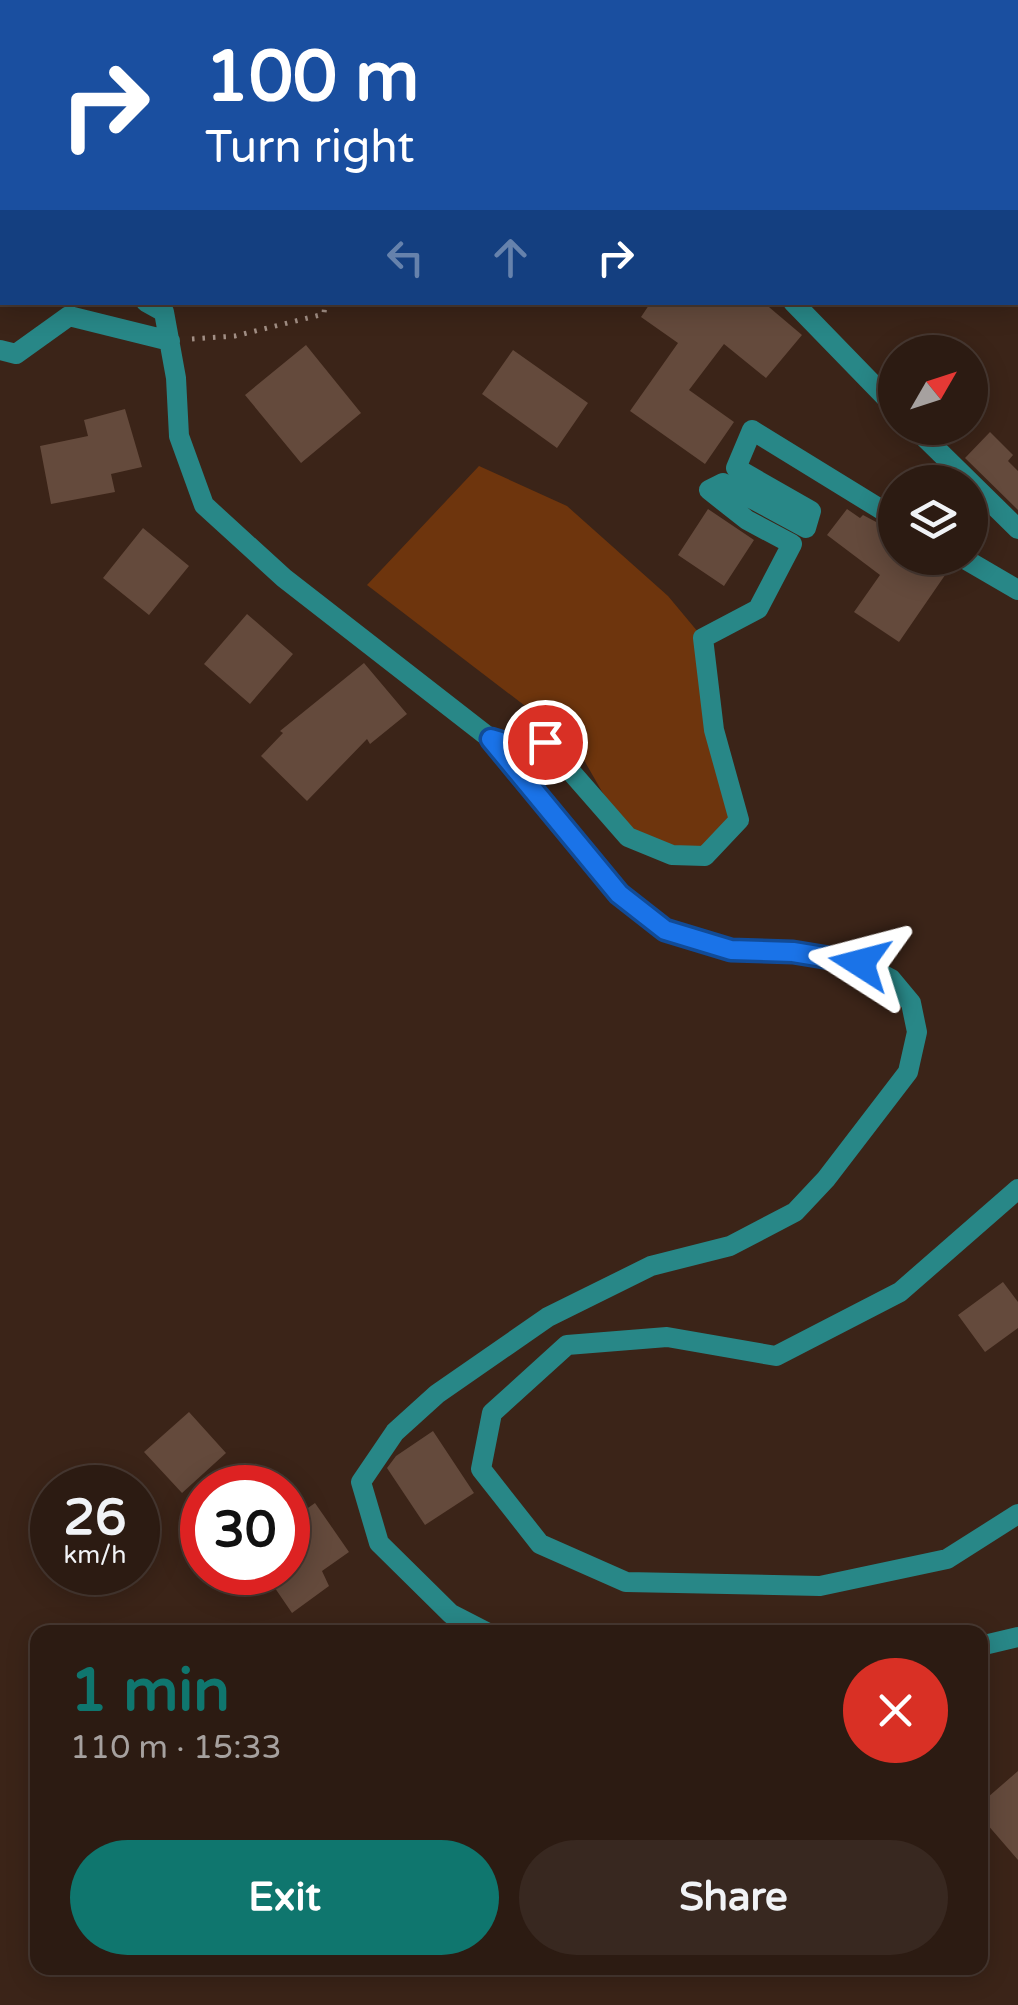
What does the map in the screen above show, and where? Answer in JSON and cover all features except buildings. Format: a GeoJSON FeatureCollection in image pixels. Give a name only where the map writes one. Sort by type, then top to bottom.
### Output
{"type":"FeatureCollection","features":[{"type":"Feature","properties":{"kind":"street"},"geometry":{"type":"LineString","coordinates":[[151,305],[164,312],[179,436],[204,505],[284,578],[491,739],[619,894],[665,930],[731,950],[793,952],[860,963],[891,979],[911,1003],[917,1032],[908,1072],[826,1179],[795,1212],[730,1246],[651,1266],[548,1317],[437,1394],[394,1432],[360,1482],[380,1543],[451,1614],[472,1625]]}},
{"type":"Feature","properties":{"kind":"street"},"geometry":{"type":"LineString","coordinates":[[797,305],[878,389]]}},
{"type":"Feature","properties":{"kind":"street"},"geometry":{"type":"LineString","coordinates":[[0,350],[16,354],[69,316],[170,341]]}},
{"type":"Feature","properties":{"kind":"street"},"geometry":{"type":"LineString","coordinates":[[491,739],[521,748],[545,742],[628,837],[672,855],[705,856],[739,820],[714,730],[703,638],[758,609],[792,544],[748,520],[709,490],[723,483],[806,528],[810,511],[736,468],[752,430],[878,508]]}},
{"type":"Feature","properties":{"kind":"street"},"geometry":{"type":"LineString","coordinates":[[933,445],[1018,529]]}},
{"type":"Feature","properties":{"kind":"street"},"geometry":{"type":"LineString","coordinates":[[988,573],[1018,590]]}},
{"type":"Feature","properties":{"kind":"street"},"geometry":{"type":"LineString","coordinates":[[1018,1189],[900,1292],[776,1356],[668,1337],[567,1345],[492,1413],[480,1469],[540,1544],[626,1582],[820,1586],[947,1559],[1018,1514]]}},
{"type":"Feature","properties":{"kind":"street"},"geometry":{"type":"LineString","coordinates":[[988,1644],[1018,1637]]}},
{"type":"Feature","properties":{"kind":"path"},"geometry":{"type":"LineString","coordinates":[[170,341],[235,336],[324,314],[326,305]]}},
{"type":"Feature","properties":{"kind":"shaded area"},"geometry":{"type":"Polygon","coordinates":[[[479,466],[567,506],[668,596],[703,638],[739,820],[705,856],[628,837],[565,727],[533,712],[367,585],[479,466]]]}},
{"type":"Feature","properties":{"kind":"route"},"geometry":{"type":"LineString","coordinates":[[545,742],[521,748],[491,739],[619,894],[665,930],[731,950],[793,952],[860,963]]}}]}
